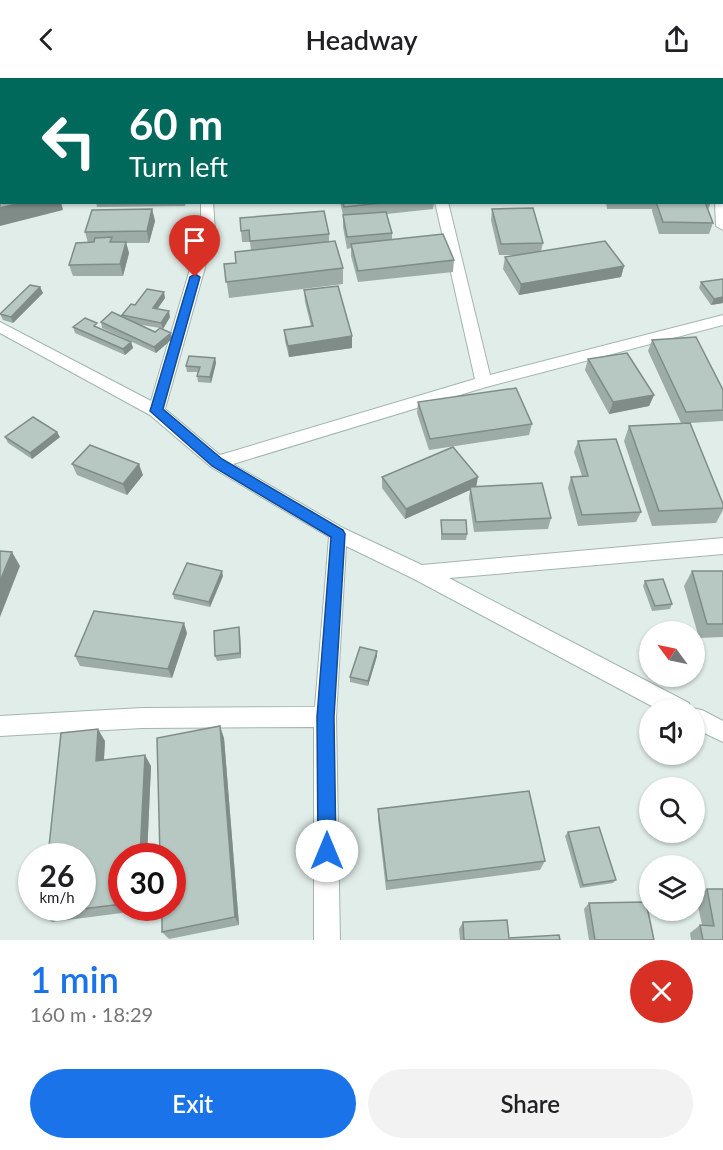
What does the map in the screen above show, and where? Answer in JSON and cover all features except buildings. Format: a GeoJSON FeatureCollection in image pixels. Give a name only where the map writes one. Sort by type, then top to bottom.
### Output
{"type":"FeatureCollection","features":[{"type":"Feature","properties":{"kind":"street"},"geometry":{"type":"LineString","coordinates":[[156,411],[208,232],[207,204]]}},
{"type":"Feature","properties":{"kind":"street"},"geometry":{"type":"LineString","coordinates":[[441,204],[484,382]]}},
{"type":"Feature","properties":{"kind":"street"},"geometry":{"type":"LineString","coordinates":[[721,204],[723,226]]}},
{"type":"Feature","properties":{"kind":"street"},"geometry":{"type":"LineString","coordinates":[[217,462],[484,382],[723,320]]}},
{"type":"Feature","properties":{"kind":"street"},"geometry":{"type":"LineString","coordinates":[[0,327],[156,411],[217,462],[338,534],[421,573],[660,699]]}},
{"type":"Feature","properties":{"kind":"street"},"geometry":{"type":"LineString","coordinates":[[327,940],[326,717],[338,534]]}},
{"type":"Feature","properties":{"kind":"street"},"geometry":{"type":"LineString","coordinates":[[421,573],[723,546]]}},
{"type":"Feature","properties":{"kind":"street"},"geometry":{"type":"LineString","coordinates":[[0,726],[142,718],[326,717]]}},
{"type":"Feature","properties":{"kind":"street"},"geometry":{"type":"LineString","coordinates":[[705,723],[723,732]]}},
{"type":"Feature","properties":{"kind":"route"},"geometry":{"type":"LineString","coordinates":[[195,277],[156,411],[217,462],[338,534],[326,717],[327,851]]}}]}
